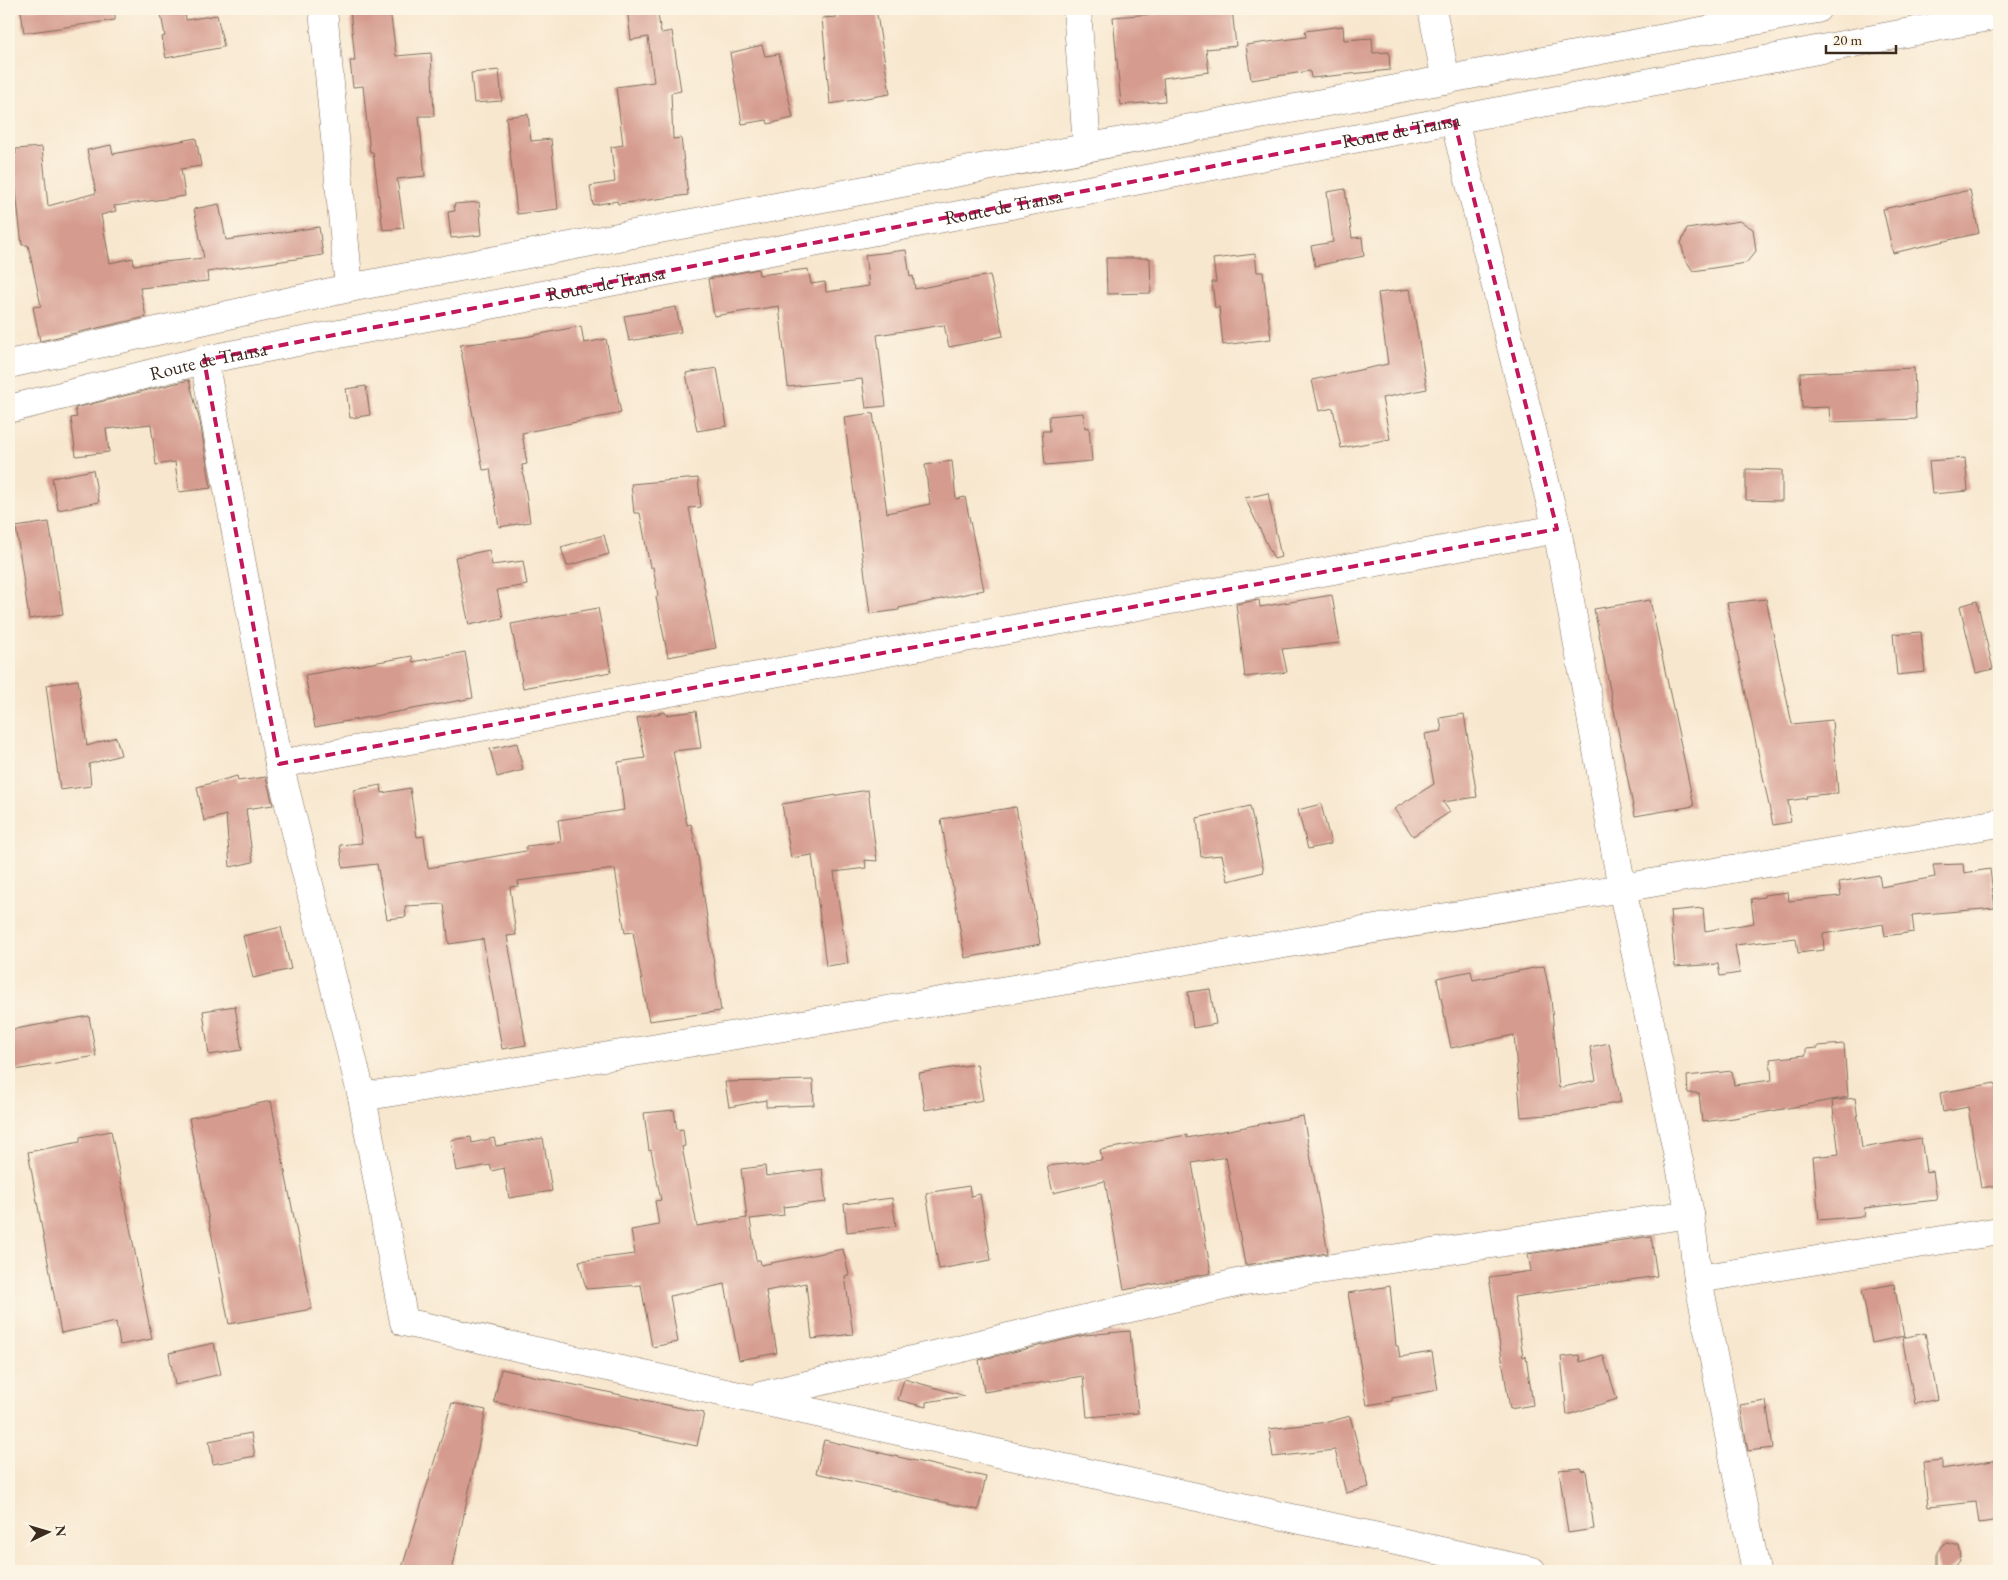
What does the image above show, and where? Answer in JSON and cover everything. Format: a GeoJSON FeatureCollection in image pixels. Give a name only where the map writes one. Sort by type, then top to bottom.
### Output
{"type":"FeatureCollection","features":[{"type":"Feature","properties":{"kind":"street"},"geometry":{"type":"LineString","coordinates":[[323,9],[350,288]]}},
{"type":"Feature","properties":{"kind":"street"},"geometry":{"type":"LineString","coordinates":[[1077,9],[1087,146]]}},
{"type":"Feature","properties":{"kind":"street"},"geometry":{"type":"LineString","coordinates":[[1432,9],[1446,80]]}},
{"type":"Feature","properties":{"kind":"street"},"geometry":{"type":"LineString","coordinates":[[9,364],[350,288],[1087,146],[1817,9]]}},
{"type":"Feature","properties":{"kind":"street","name":"Route de Transa"},"geometry":{"type":"LineString","coordinates":[[9,408],[204,360],[1999,16]]}},
{"type":"Feature","properties":{"kind":"street"},"geometry":{"type":"LineString","coordinates":[[1552,59],[1560,99]]}},
{"type":"Feature","properties":{"kind":"street"},"geometry":{"type":"LineString","coordinates":[[1454,120],[1557,529],[1622,888],[1690,1214],[1698,1279],[1756,1571]]}},
{"type":"Feature","properties":{"kind":"street"},"geometry":{"type":"LineString","coordinates":[[204,360],[279,764],[362,1097],[404,1322],[1532,1571]]}},
{"type":"Feature","properties":{"kind":"street"},"geometry":{"type":"LineString","coordinates":[[279,764],[1557,529]]}},
{"type":"Feature","properties":{"kind":"street"},"geometry":{"type":"LineString","coordinates":[[362,1097],[1622,888],[1999,823]]}},
{"type":"Feature","properties":{"kind":"street"},"geometry":{"type":"LineString","coordinates":[[754,1398],[1245,1281],[1690,1214]]}},
{"type":"Feature","properties":{"kind":"street"},"geometry":{"type":"LineString","coordinates":[[1698,1279],[1999,1231]]}},
{"type":"Feature","properties":{"kind":"highlighted area"},"geometry":{"type":"Polygon","coordinates":[[[1454,120],[1557,529],[279,764],[204,360],[1454,120]]]}},
{"type":"Feature","properties":{"kind":"building"},"geometry":{"type":"Polygon","coordinates":[[[36,9],[115,9],[115,20],[24,33],[21,11],[36,9]]]}},
{"type":"Feature","properties":{"kind":"building"},"geometry":{"type":"Polygon","coordinates":[[[160,9],[185,9],[186,20],[217,15],[224,47],[166,58],[162,37],[165,36],[160,9]]]}},
{"type":"Feature","properties":{"kind":"building"},"geometry":{"type":"Polygon","coordinates":[[[350,9],[390,9],[396,56],[431,53],[434,116],[419,116],[425,176],[397,179],[404,228],[383,230],[373,152],[370,152],[363,86],[353,87],[350,61],[355,61],[350,9]]]}},
{"type":"Feature","properties":{"kind":"building"},"geometry":{"type":"Polygon","coordinates":[[[627,9],[657,9],[661,33],[672,31],[681,91],[671,93],[673,139],[681,138],[688,195],[618,204],[617,201],[593,205],[590,186],[615,182],[611,147],[623,145],[616,87],[654,82],[648,37],[631,40],[627,9]]]}},
{"type":"Feature","properties":{"kind":"building"},"geometry":{"type":"Polygon","coordinates":[[[835,9],[876,9],[890,94],[830,104],[822,18],[837,17],[835,9]]]}},
{"type":"Feature","properties":{"kind":"building"},"geometry":{"type":"Polygon","coordinates":[[[1167,9],[1232,9],[1236,46],[1206,49],[1209,72],[1163,78],[1165,101],[1121,105],[1113,17],[1167,13],[1167,9]]]}},
{"type":"Feature","properties":{"kind":"building"},"geometry":{"type":"Polygon","coordinates":[[[1343,26],[1344,40],[1372,38],[1373,53],[1389,52],[1390,70],[1311,78],[1310,71],[1251,80],[1246,45],[1306,37],[1305,31],[1343,26]]]}},
{"type":"Feature","properties":{"kind":"building"},"geometry":{"type":"Polygon","coordinates":[[[762,45],[765,56],[779,54],[793,118],[768,124],[767,120],[742,124],[730,53],[762,45]]]}},
{"type":"Feature","properties":{"kind":"building"},"geometry":{"type":"Polygon","coordinates":[[[499,70],[502,101],[474,103],[471,73],[499,70]]]}},
{"type":"Feature","properties":{"kind":"building"},"geometry":{"type":"Polygon","coordinates":[[[528,114],[531,141],[551,139],[558,209],[517,214],[506,117],[528,114]]]}},
{"type":"Feature","properties":{"kind":"building"},"geometry":{"type":"Polygon","coordinates":[[[196,138],[201,166],[181,169],[185,196],[114,206],[116,211],[101,215],[110,263],[133,258],[134,265],[204,258],[194,209],[219,204],[226,240],[319,227],[323,255],[207,272],[208,281],[140,288],[146,317],[40,341],[33,307],[41,306],[28,245],[22,245],[15,184],[9,185],[9,155],[16,154],[16,149],[42,147],[48,206],[96,193],[87,150],[111,145],[113,154],[196,138]]]}},
{"type":"Feature","properties":{"kind":"building"},"geometry":{"type":"Polygon","coordinates":[[[1345,189],[1352,238],[1362,237],[1364,256],[1315,266],[1311,246],[1333,242],[1327,192],[1345,189]]]}},
{"type":"Feature","properties":{"kind":"building"},"geometry":{"type":"Polygon","coordinates":[[[1970,190],[1979,233],[1893,253],[1883,209],[1970,190]]]}},
{"type":"Feature","properties":{"kind":"building"},"geometry":{"type":"Polygon","coordinates":[[[479,202],[482,235],[451,238],[448,212],[455,211],[454,204],[479,202]]]}},
{"type":"Feature","properties":{"kind":"building"},"geometry":{"type":"Polygon","coordinates":[[[1740,221],[1753,229],[1756,251],[1746,263],[1693,271],[1685,259],[1681,243],[1687,229],[1740,221]]]}},
{"type":"Feature","properties":{"kind":"building"},"geometry":{"type":"Polygon","coordinates":[[[906,250],[910,277],[913,276],[915,289],[990,275],[1003,336],[949,347],[944,325],[877,335],[886,406],[866,408],[862,379],[788,387],[779,306],[714,316],[708,279],[758,269],[759,275],[808,269],[811,284],[825,282],[826,292],[869,286],[865,255],[906,250]]]}},
{"type":"Feature","properties":{"kind":"building"},"geometry":{"type":"Polygon","coordinates":[[[1255,254],[1257,272],[1263,272],[1271,339],[1223,345],[1219,307],[1215,308],[1212,282],[1216,282],[1213,259],[1255,254]]]}},
{"type":"Feature","properties":{"kind":"building"},"geometry":{"type":"Polygon","coordinates":[[[1106,258],[1150,258],[1151,293],[1107,294],[1106,258]]]}},
{"type":"Feature","properties":{"kind":"building"},"geometry":{"type":"Polygon","coordinates":[[[1410,289],[1427,389],[1382,398],[1390,439],[1341,448],[1333,408],[1319,411],[1312,380],[1388,364],[1378,293],[1410,289]]]}},
{"type":"Feature","properties":{"kind":"building"},"geometry":{"type":"Polygon","coordinates":[[[676,307],[681,332],[629,341],[624,316],[676,307]]]}},
{"type":"Feature","properties":{"kind":"building"},"geometry":{"type":"Polygon","coordinates":[[[581,326],[584,343],[606,339],[621,413],[522,433],[527,464],[522,465],[530,522],[499,527],[490,469],[483,470],[460,345],[525,337],[581,326]]]}},
{"type":"Feature","properties":{"kind":"building"},"geometry":{"type":"Polygon","coordinates":[[[717,368],[727,426],[697,431],[686,373],[717,368]]]}},
{"type":"Feature","properties":{"kind":"building"},"geometry":{"type":"Polygon","coordinates":[[[1914,368],[1916,419],[1830,422],[1829,407],[1802,408],[1800,373],[1914,368]]]}},
{"type":"Feature","properties":{"kind":"building"},"geometry":{"type":"Polygon","coordinates":[[[189,380],[200,422],[211,488],[179,492],[175,462],[156,465],[151,424],[106,429],[109,452],[76,456],[71,418],[77,417],[75,408],[189,380]]]}},
{"type":"Feature","properties":{"kind":"building"},"geometry":{"type":"Polygon","coordinates":[[[366,386],[370,415],[350,418],[346,389],[366,386]]]}},
{"type":"Feature","properties":{"kind":"building"},"geometry":{"type":"Polygon","coordinates":[[[873,413],[887,513],[930,504],[925,465],[952,461],[956,499],[965,497],[984,590],[899,608],[899,610],[870,614],[844,417],[873,413]]]}},
{"type":"Feature","properties":{"kind":"building"},"geometry":{"type":"Polygon","coordinates":[[[1083,413],[1085,428],[1089,427],[1092,461],[1045,465],[1042,431],[1050,431],[1049,416],[1083,413]]]}},
{"type":"Feature","properties":{"kind":"building"},"geometry":{"type":"Polygon","coordinates":[[[1965,458],[1968,491],[1932,494],[1929,461],[1965,458]]]}},
{"type":"Feature","properties":{"kind":"building"},"geometry":{"type":"Polygon","coordinates":[[[1746,469],[1782,470],[1782,501],[1746,500],[1746,469]]]}},
{"type":"Feature","properties":{"kind":"building"},"geometry":{"type":"Polygon","coordinates":[[[93,470],[99,502],[58,510],[52,478],[93,470]]]}},
{"type":"Feature","properties":{"kind":"building"},"geometry":{"type":"Polygon","coordinates":[[[698,478],[701,507],[689,508],[716,648],[668,657],[656,597],[658,596],[653,567],[650,567],[640,513],[634,513],[631,484],[698,478]]]}},
{"type":"Feature","properties":{"kind":"building"},"geometry":{"type":"Polygon","coordinates":[[[1268,493],[1281,557],[1274,559],[1245,498],[1268,493]]]}},
{"type":"Feature","properties":{"kind":"building"},"geometry":{"type":"Polygon","coordinates":[[[49,522],[63,614],[29,619],[16,527],[49,522]]]}},
{"type":"Feature","properties":{"kind":"building"},"geometry":{"type":"Polygon","coordinates":[[[604,535],[609,554],[567,566],[561,547],[604,535]]]}},
{"type":"Feature","properties":{"kind":"building"},"geometry":{"type":"Polygon","coordinates":[[[489,550],[492,565],[523,561],[527,585],[497,590],[503,618],[469,625],[455,557],[489,550]]]}},
{"type":"Feature","properties":{"kind":"building"},"geometry":{"type":"Polygon","coordinates":[[[1332,595],[1340,643],[1282,649],[1287,672],[1245,677],[1236,604],[1259,600],[1260,607],[1332,595]]]}},
{"type":"Feature","properties":{"kind":"building"},"geometry":{"type":"Polygon","coordinates":[[[1766,599],[1792,724],[1832,720],[1838,793],[1806,796],[1807,798],[1788,801],[1791,822],[1773,825],[1727,603],[1766,599]]]}},
{"type":"Feature","properties":{"kind":"building"},"geometry":{"type":"Polygon","coordinates":[[[1650,600],[1694,806],[1635,816],[1594,609],[1650,600]]]}},
{"type":"Feature","properties":{"kind":"building"},"geometry":{"type":"Polygon","coordinates":[[[1977,601],[1993,669],[1976,673],[1960,606],[1977,601]]]}},
{"type":"Feature","properties":{"kind":"building"},"geometry":{"type":"Polygon","coordinates":[[[598,608],[611,672],[523,688],[511,624],[598,608]]]}},
{"type":"Feature","properties":{"kind":"building"},"geometry":{"type":"Polygon","coordinates":[[[1921,632],[1925,672],[1897,675],[1893,634],[1921,632]]]}},
{"type":"Feature","properties":{"kind":"building"},"geometry":{"type":"Polygon","coordinates":[[[465,652],[473,698],[315,727],[305,675],[412,656],[413,662],[465,652]]]}},
{"type":"Feature","properties":{"kind":"building"},"geometry":{"type":"Polygon","coordinates":[[[78,680],[87,746],[116,737],[121,755],[89,764],[91,786],[60,790],[46,685],[78,680]]]}},
{"type":"Feature","properties":{"kind":"building"},"geometry":{"type":"Polygon","coordinates":[[[696,711],[701,748],[673,751],[687,825],[691,824],[698,857],[721,1011],[649,1021],[633,932],[625,933],[615,869],[518,881],[519,886],[510,887],[516,935],[507,936],[526,1045],[502,1049],[483,939],[449,944],[444,904],[405,906],[406,917],[387,919],[377,864],[343,868],[340,845],[362,843],[354,790],[381,785],[382,793],[410,788],[417,837],[424,836],[428,868],[526,851],[526,846],[561,842],[558,820],[624,810],[618,762],[645,758],[637,718],[665,712],[666,715],[696,711]]]}},
{"type":"Feature","properties":{"kind":"building"},"geometry":{"type":"Polygon","coordinates":[[[1464,714],[1477,797],[1443,802],[1450,812],[1413,836],[1394,809],[1434,784],[1425,734],[1442,731],[1440,718],[1464,714]]]}},
{"type":"Feature","properties":{"kind":"building"},"geometry":{"type":"Polygon","coordinates":[[[517,743],[523,770],[497,777],[490,749],[517,743]]]}},
{"type":"Feature","properties":{"kind":"building"},"geometry":{"type":"Polygon","coordinates":[[[237,776],[238,781],[266,777],[273,805],[246,809],[253,862],[230,867],[226,815],[204,821],[197,787],[237,776]]]}},
{"type":"Feature","properties":{"kind":"building"},"geometry":{"type":"Polygon","coordinates":[[[868,790],[877,861],[865,860],[866,868],[834,872],[848,963],[826,966],[812,855],[791,858],[782,804],[868,790]]]}},
{"type":"Feature","properties":{"kind":"building"},"geometry":{"type":"Polygon","coordinates":[[[1321,804],[1331,844],[1308,849],[1298,810],[1321,804]]]}},
{"type":"Feature","properties":{"kind":"building"},"geometry":{"type":"Polygon","coordinates":[[[1250,806],[1264,872],[1228,881],[1222,855],[1201,857],[1197,818],[1250,806]]]}},
{"type":"Feature","properties":{"kind":"building"},"geometry":{"type":"Polygon","coordinates":[[[1016,807],[1040,944],[965,958],[941,819],[1016,807]]]}},
{"type":"Feature","properties":{"kind":"building"},"geometry":{"type":"Polygon","coordinates":[[[1963,864],[1964,873],[1990,869],[1995,908],[1912,915],[1914,932],[1885,936],[1883,924],[1823,934],[1824,950],[1798,953],[1796,938],[1735,945],[1740,973],[1720,976],[1718,964],[1675,967],[1670,911],[1703,908],[1705,931],[1754,923],[1751,899],[1764,897],[1764,895],[1788,892],[1789,901],[1841,896],[1839,882],[1879,875],[1881,887],[1935,877],[1933,865],[1963,864]]]}},
{"type":"Feature","properties":{"kind":"building"},"geometry":{"type":"Polygon","coordinates":[[[281,927],[291,969],[253,978],[243,936],[281,927]]]}},
{"type":"Feature","properties":{"kind":"building"},"geometry":{"type":"Polygon","coordinates":[[[1544,966],[1551,999],[1559,1088],[1596,1080],[1590,1047],[1609,1043],[1621,1102],[1559,1114],[1521,1117],[1514,1035],[1451,1048],[1437,978],[1471,971],[1473,980],[1544,966]]]}},
{"type":"Feature","properties":{"kind":"building"},"geometry":{"type":"Polygon","coordinates":[[[1210,989],[1216,1024],[1193,1028],[1188,992],[1210,989]]]}},
{"type":"Feature","properties":{"kind":"building"},"geometry":{"type":"Polygon","coordinates":[[[235,1006],[242,1050],[209,1055],[203,1011],[235,1006]]]}},
{"type":"Feature","properties":{"kind":"building"},"geometry":{"type":"Polygon","coordinates":[[[89,1016],[96,1056],[9,1071],[9,1030],[89,1016]]]}},
{"type":"Feature","properties":{"kind":"building"},"geometry":{"type":"Polygon","coordinates":[[[1844,1044],[1848,1097],[1702,1122],[1699,1093],[1688,1093],[1687,1076],[1732,1071],[1734,1085],[1772,1080],[1770,1059],[1806,1055],[1806,1049],[1844,1044]]]}},
{"type":"Feature","properties":{"kind":"building"},"geometry":{"type":"Polygon","coordinates":[[[977,1064],[983,1100],[925,1110],[919,1073],[977,1064]]]}},
{"type":"Feature","properties":{"kind":"building"},"geometry":{"type":"Polygon","coordinates":[[[813,1080],[814,1105],[766,1107],[766,1100],[729,1107],[725,1082],[813,1080]]]}},
{"type":"Feature","properties":{"kind":"building"},"geometry":{"type":"Polygon","coordinates":[[[1995,1083],[1999,1108],[1999,1185],[1981,1188],[1968,1107],[1943,1112],[1940,1093],[1995,1083]]]}},
{"type":"Feature","properties":{"kind":"building"},"geometry":{"type":"Polygon","coordinates":[[[1855,1098],[1862,1148],[1921,1138],[1926,1172],[1933,1171],[1937,1200],[1864,1208],[1865,1216],[1819,1220],[1813,1157],[1839,1154],[1832,1101],[1855,1098]]]}},
{"type":"Feature","properties":{"kind":"building"},"geometry":{"type":"Polygon","coordinates":[[[271,1101],[312,1309],[229,1324],[189,1118],[271,1101]]]}},
{"type":"Feature","properties":{"kind":"building"},"geometry":{"type":"Polygon","coordinates":[[[674,1110],[677,1130],[683,1129],[685,1146],[682,1147],[697,1226],[747,1218],[741,1169],[765,1166],[766,1176],[822,1169],[826,1202],[783,1207],[784,1215],[750,1219],[756,1260],[760,1260],[761,1265],[843,1249],[849,1275],[845,1276],[853,1334],[812,1339],[806,1283],[766,1291],[777,1353],[739,1360],[725,1284],[670,1296],[678,1342],[652,1347],[641,1285],[586,1289],[579,1261],[635,1254],[631,1230],[659,1225],[655,1201],[661,1200],[651,1150],[649,1151],[644,1113],[674,1110]]]}},
{"type":"Feature","properties":{"kind":"building"},"geometry":{"type":"Polygon","coordinates":[[[1303,1116],[1328,1253],[1245,1265],[1226,1157],[1192,1163],[1211,1273],[1124,1290],[1105,1181],[1053,1193],[1047,1166],[1102,1160],[1100,1150],[1187,1135],[1187,1138],[1303,1116]]]}},
{"type":"Feature","properties":{"kind":"building"},"geometry":{"type":"Polygon","coordinates":[[[111,1131],[152,1339],[120,1345],[116,1322],[61,1333],[28,1152],[80,1142],[80,1137],[111,1131]]]}},
{"type":"Feature","properties":{"kind":"building"},"geometry":{"type":"Polygon","coordinates":[[[471,1137],[472,1143],[494,1138],[496,1146],[543,1138],[552,1191],[509,1198],[504,1168],[492,1171],[490,1165],[456,1171],[451,1140],[471,1137]]]}},
{"type":"Feature","properties":{"kind":"building"},"geometry":{"type":"Polygon","coordinates":[[[969,1186],[971,1196],[980,1194],[991,1260],[939,1269],[926,1193],[969,1186]]]}},
{"type":"Feature","properties":{"kind":"building"},"geometry":{"type":"Polygon","coordinates":[[[892,1198],[896,1226],[847,1232],[844,1204],[892,1198]]]}},
{"type":"Feature","properties":{"kind":"building"},"geometry":{"type":"Polygon","coordinates":[[[1651,1236],[1657,1276],[1514,1297],[1523,1357],[1526,1356],[1533,1405],[1510,1409],[1489,1277],[1531,1271],[1528,1254],[1651,1236]]]}},
{"type":"Feature","properties":{"kind":"building"},"geometry":{"type":"Polygon","coordinates":[[[1894,1284],[1904,1336],[1872,1343],[1862,1290],[1894,1284]]]}},
{"type":"Feature","properties":{"kind":"building"},"geometry":{"type":"Polygon","coordinates":[[[1390,1286],[1396,1346],[1398,1346],[1400,1357],[1432,1352],[1438,1390],[1392,1398],[1392,1401],[1367,1405],[1348,1293],[1390,1286]]]}},
{"type":"Feature","properties":{"kind":"building"},"geometry":{"type":"Polygon","coordinates":[[[1130,1331],[1138,1413],[1087,1417],[1083,1376],[984,1392],[979,1360],[1085,1335],[1130,1331]]]}},
{"type":"Feature","properties":{"kind":"building"},"geometry":{"type":"Polygon","coordinates":[[[1925,1333],[1938,1399],[1915,1404],[1902,1338],[1925,1333]]]}},
{"type":"Feature","properties":{"kind":"building"},"geometry":{"type":"Polygon","coordinates":[[[214,1343],[221,1374],[175,1385],[169,1353],[214,1343]]]}},
{"type":"Feature","properties":{"kind":"building"},"geometry":{"type":"Polygon","coordinates":[[[1579,1355],[1580,1362],[1603,1355],[1617,1399],[1567,1415],[1561,1357],[1579,1355]]]}},
{"type":"Feature","properties":{"kind":"building"},"geometry":{"type":"Polygon","coordinates":[[[501,1369],[704,1413],[697,1446],[494,1402],[501,1369]]]}},
{"type":"Feature","properties":{"kind":"building"},"geometry":{"type":"Polygon","coordinates":[[[904,1379],[965,1396],[926,1402],[926,1407],[898,1400],[904,1379]]]}},
{"type":"Feature","properties":{"kind":"building"},"geometry":{"type":"Polygon","coordinates":[[[1766,1401],[1773,1448],[1748,1451],[1740,1405],[1766,1401]]]}},
{"type":"Feature","properties":{"kind":"building"},"geometry":{"type":"Polygon","coordinates":[[[452,1403],[486,1410],[452,1571],[401,1571],[452,1403]]]}},
{"type":"Feature","properties":{"kind":"building"},"geometry":{"type":"Polygon","coordinates":[[[1350,1416],[1369,1487],[1346,1493],[1335,1450],[1273,1457],[1269,1429],[1328,1422],[1350,1416]]]}},
{"type":"Feature","properties":{"kind":"building"},"geometry":{"type":"Polygon","coordinates":[[[251,1433],[255,1456],[213,1464],[209,1441],[251,1433]]]}},
{"type":"Feature","properties":{"kind":"building"},"geometry":{"type":"Polygon","coordinates":[[[824,1440],[986,1477],[978,1510],[816,1473],[824,1440]]]}},
{"type":"Feature","properties":{"kind":"building"},"geometry":{"type":"Polygon","coordinates":[[[1942,1460],[1942,1469],[1999,1460],[1999,1520],[1979,1523],[1976,1502],[1928,1507],[1923,1462],[1942,1460]]]}},
{"type":"Feature","properties":{"kind":"building"},"geometry":{"type":"Polygon","coordinates":[[[1581,1468],[1581,1471],[1586,1470],[1594,1529],[1568,1533],[1559,1470],[1581,1468]]]}},
{"type":"Feature","properties":{"kind":"building"},"geometry":{"type":"Polygon","coordinates":[[[1948,1543],[1959,1546],[1961,1558],[1948,1571],[1937,1571],[1937,1552],[1943,1544],[1948,1543]]]}}]}
